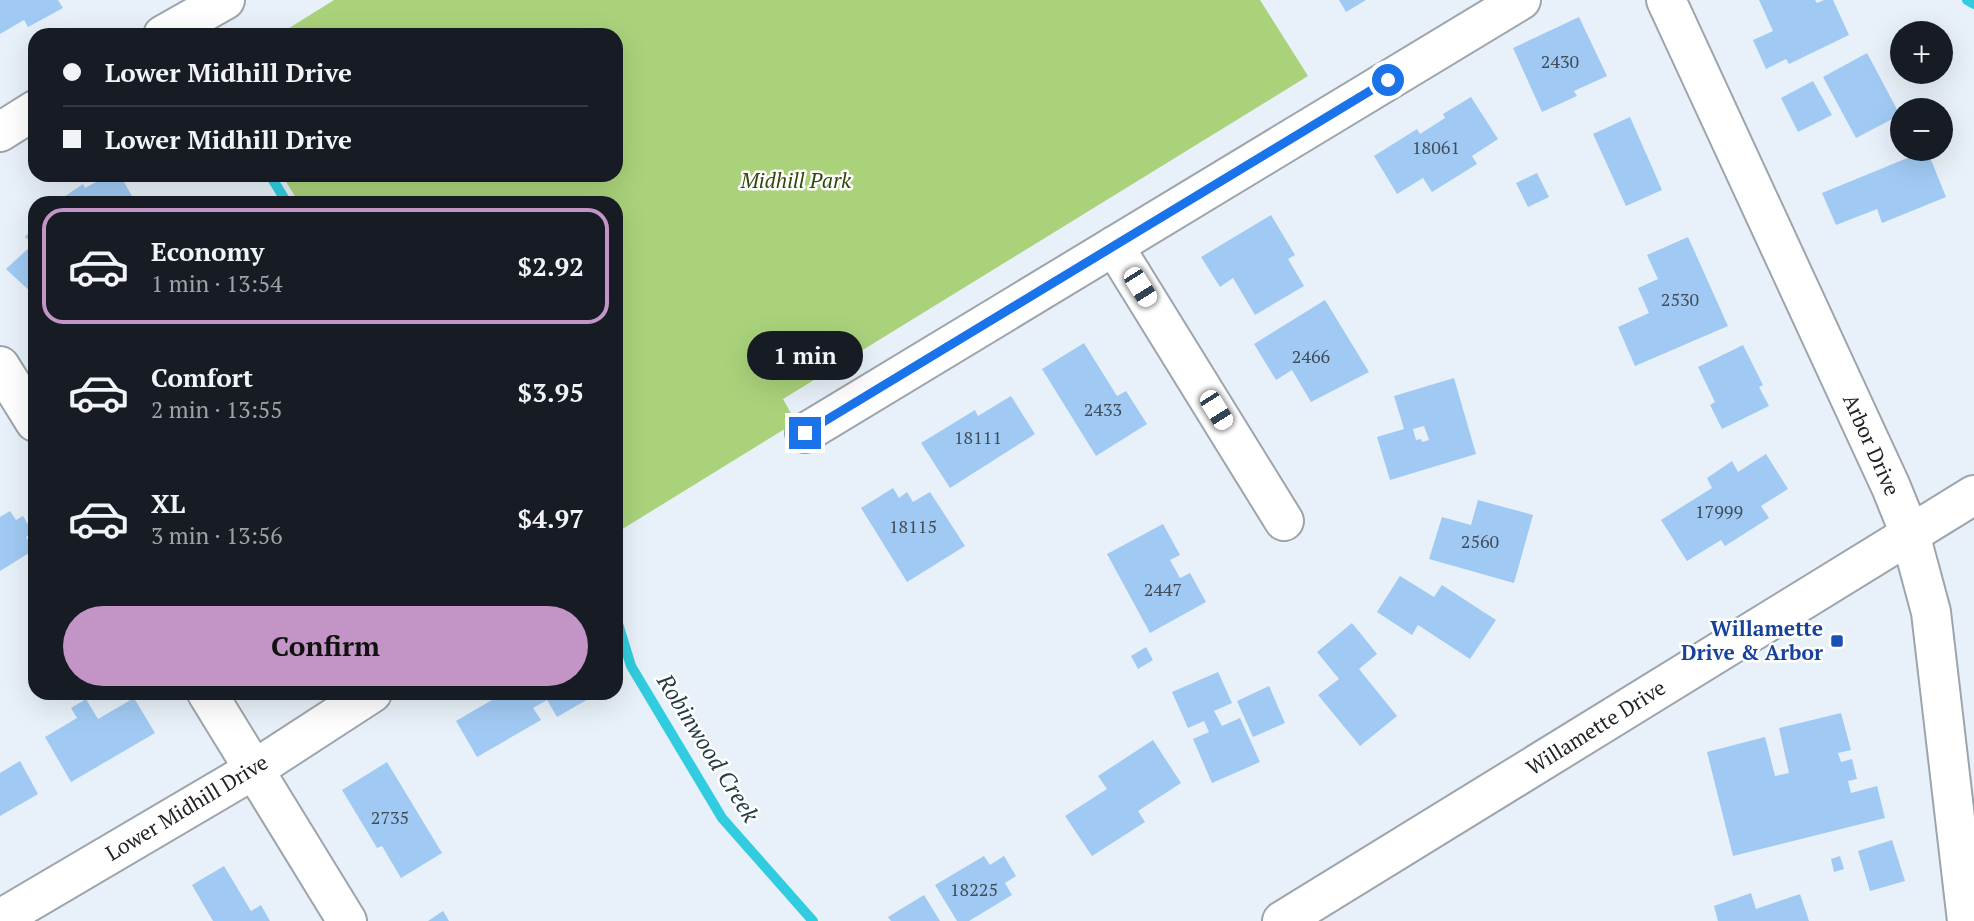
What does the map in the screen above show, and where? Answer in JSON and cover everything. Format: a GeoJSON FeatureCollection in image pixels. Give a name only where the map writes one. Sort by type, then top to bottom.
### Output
{"type":"FeatureCollection","features":[{"type":"Feature","properties":{"kind":"street"},"geometry":{"type":"LineString","coordinates":[[175,28],[225,0]]}},
{"type":"Feature","properties":{"kind":"street"},"geometry":{"type":"LineString","coordinates":[[805,433],[1521,0]]}},
{"type":"Feature","properties":{"kind":"street","name":"Arbor Drive"},"geometry":{"type":"LineString","coordinates":[[1666,0],[1868,437],[1910,534],[1931,612],[1967,921]]}},
{"type":"Feature","properties":{"kind":"street"},"geometry":{"type":"LineString","coordinates":[[0,132],[28,114]]}},
{"type":"Feature","properties":{"kind":"street"},"geometry":{"type":"LineString","coordinates":[[1114,246],[1284,521]]}},
{"type":"Feature","properties":{"kind":"street"},"geometry":{"type":"LineString","coordinates":[[0,366],[28,411]]}},
{"type":"Feature","properties":{"kind":"street","name":"Willamette Drive"},"geometry":{"type":"LineString","coordinates":[[1282,921],[1974,495]]}},
{"type":"Feature","properties":{"kind":"street"},"geometry":{"type":"LineString","coordinates":[[211,700],[347,921]]}},
{"type":"Feature","properties":{"kind":"street","name":"Lower Midhill Drive"},"geometry":{"type":"LineString","coordinates":[[0,919],[255,769],[361,700]]}},
{"type":"Feature","properties":{"kind":"green space","name":"Midhill Park"},"geometry":{"type":"Polygon","coordinates":[[[334,0],[1260,0],[1308,76],[783,399],[796,422],[623,529],[623,196],[295,196],[286,182],[623,182],[623,28],[289,28],[334,0]]]}},
{"type":"Feature","properties":{"kind":"building"},"geometry":{"type":"Polygon","coordinates":[[[0,0],[58,0],[63,8],[28,27],[24,20],[0,34],[0,0]]]}},
{"type":"Feature","properties":{"kind":"building"},"geometry":{"type":"Polygon","coordinates":[[[1339,0],[1366,0],[1346,12],[1339,0]]]}},
{"type":"Feature","properties":{"kind":"building"},"geometry":{"type":"Polygon","coordinates":[[[1759,0],[1815,0],[1817,3],[1833,0],[1849,35],[1789,64],[1786,59],[1766,69],[1753,40],[1773,31],[1759,0]]]}},
{"type":"Feature","properties":{"kind":"building"},"geometry":{"type":"Polygon","coordinates":[[[1579,17],[1607,76],[1574,91],[1577,96],[1542,112],[1513,48],[1579,17]]]}},
{"type":"Feature","properties":{"kind":"building"},"geometry":{"type":"Polygon","coordinates":[[[1867,53],[1891,98],[1890,120],[1856,138],[1823,77],[1867,53]]]}},
{"type":"Feature","properties":{"kind":"building"},"geometry":{"type":"Polygon","coordinates":[[[1813,81],[1832,115],[1798,132],[1781,98],[1813,81]]]}},
{"type":"Feature","properties":{"kind":"building"},"geometry":{"type":"Polygon","coordinates":[[[1471,97],[1498,139],[1472,156],[1477,164],[1432,192],[1423,178],[1397,194],[1374,156],[1417,129],[1420,134],[1445,118],[1443,114],[1471,97]]]}},
{"type":"Feature","properties":{"kind":"building"},"geometry":{"type":"Polygon","coordinates":[[[1630,117],[1662,190],[1626,206],[1593,134],[1630,117]]]}},
{"type":"Feature","properties":{"kind":"building"},"geometry":{"type":"Polygon","coordinates":[[[1900,161],[1931,161],[1946,197],[1882,223],[1877,209],[1836,225],[1822,193],[1900,161]]]}},
{"type":"Feature","properties":{"kind":"building"},"geometry":{"type":"Polygon","coordinates":[[[1537,173],[1549,197],[1528,207],[1516,183],[1537,173]]]}},
{"type":"Feature","properties":{"kind":"building"},"geometry":{"type":"Polygon","coordinates":[[[96,182],[124,182],[132,196],[65,196],[83,184],[85,188],[96,182]]]}},
{"type":"Feature","properties":{"kind":"building"},"geometry":{"type":"Polygon","coordinates":[[[1271,215],[1295,255],[1288,259],[1304,286],[1255,315],[1233,278],[1220,287],[1201,257],[1271,215]]]}},
{"type":"Feature","properties":{"kind":"building"},"geometry":{"type":"Polygon","coordinates":[[[1688,237],[1728,326],[1635,366],[1618,327],[1649,313],[1638,288],[1658,279],[1647,255],[1688,237]]]}},
{"type":"Feature","properties":{"kind":"building"},"geometry":{"type":"Polygon","coordinates":[[[28,249],[28,289],[6,269],[28,249]]]}},
{"type":"Feature","properties":{"kind":"building"},"geometry":{"type":"Polygon","coordinates":[[[1325,300],[1369,372],[1311,402],[1292,370],[1276,380],[1254,344],[1325,300]]]}},
{"type":"Feature","properties":{"kind":"building"},"geometry":{"type":"Polygon","coordinates":[[[1084,343],[1117,396],[1126,391],[1147,424],[1096,456],[1042,369],[1084,343]]]}},
{"type":"Feature","properties":{"kind":"building"},"geometry":{"type":"Polygon","coordinates":[[[1743,345],[1763,385],[1759,387],[1769,406],[1722,429],[1710,405],[1715,402],[1698,367],[1743,345]]]}},
{"type":"Feature","properties":{"kind":"building"},"geometry":{"type":"Polygon","coordinates":[[[1454,378],[1476,454],[1390,480],[1377,437],[1404,429],[1394,396],[1454,378]],[[1424,426],[1413,429],[1416,440],[1429,440],[1424,426]]]}},
{"type":"Feature","properties":{"kind":"building"},"geometry":{"type":"Polygon","coordinates":[[[1011,396],[1035,434],[950,488],[921,443],[975,410],[978,416],[1011,396]]]}},
{"type":"Feature","properties":{"kind":"building"},"geometry":{"type":"Polygon","coordinates":[[[1766,454],[1788,489],[1761,506],[1769,518],[1725,546],[1721,540],[1687,561],[1661,520],[1712,488],[1707,478],[1732,461],[1738,472],[1766,454]]]}},
{"type":"Feature","properties":{"kind":"building"},"geometry":{"type":"Polygon","coordinates":[[[893,488],[899,498],[907,492],[913,502],[930,492],[965,546],[907,582],[861,508],[893,488]]]}},
{"type":"Feature","properties":{"kind":"building"},"geometry":{"type":"Polygon","coordinates":[[[1478,500],[1533,515],[1514,583],[1429,559],[1442,517],[1471,525],[1478,500]]]}},
{"type":"Feature","properties":{"kind":"building"},"geometry":{"type":"Polygon","coordinates":[[[10,511],[16,520],[23,516],[28,524],[28,554],[0,571],[0,517],[10,511]]]}},
{"type":"Feature","properties":{"kind":"building"},"geometry":{"type":"Polygon","coordinates":[[[1163,524],[1180,555],[1170,560],[1180,578],[1190,573],[1206,602],[1150,633],[1107,554],[1163,524]]]}},
{"type":"Feature","properties":{"kind":"building"},"geometry":{"type":"Polygon","coordinates":[[[1400,576],[1434,597],[1442,585],[1496,620],[1470,659],[1418,625],[1412,635],[1377,612],[1400,576]]]}},
{"type":"Feature","properties":{"kind":"building"},"geometry":{"type":"Polygon","coordinates":[[[1352,623],[1377,654],[1359,669],[1397,716],[1360,746],[1318,695],[1339,679],[1317,652],[1352,623]]]}},
{"type":"Feature","properties":{"kind":"building"},"geometry":{"type":"Polygon","coordinates":[[[1146,647],[1153,660],[1138,669],[1131,656],[1146,647]]]}},
{"type":"Feature","properties":{"kind":"building"},"geometry":{"type":"Polygon","coordinates":[[[1218,672],[1232,703],[1214,711],[1222,726],[1240,718],[1260,762],[1212,783],[1193,739],[1209,732],[1204,721],[1188,728],[1172,692],[1218,672]]]}},
{"type":"Feature","properties":{"kind":"building"},"geometry":{"type":"Polygon","coordinates":[[[1269,686],[1285,723],[1253,737],[1237,701],[1269,686]]]}},
{"type":"Feature","properties":{"kind":"building"},"geometry":{"type":"Polygon","coordinates":[[[84,700],[98,719],[131,700],[135,700],[155,733],[71,782],[45,737],[77,718],[71,708],[84,700]]]}},
{"type":"Feature","properties":{"kind":"building"},"geometry":{"type":"Polygon","coordinates":[[[492,700],[547,700],[533,708],[541,720],[477,757],[456,721],[492,700]]]}},
{"type":"Feature","properties":{"kind":"building"},"geometry":{"type":"Polygon","coordinates":[[[547,700],[587,700],[557,717],[547,700]]]}},
{"type":"Feature","properties":{"kind":"building"},"geometry":{"type":"Polygon","coordinates":[[[1841,713],[1851,750],[1838,753],[1841,762],[1852,759],[1857,779],[1848,781],[1851,793],[1877,786],[1885,818],[1733,856],[1707,752],[1765,737],[1775,776],[1789,773],[1779,728],[1841,713]]]}},
{"type":"Feature","properties":{"kind":"building"},"geometry":{"type":"Polygon","coordinates":[[[1153,740],[1181,783],[1138,811],[1145,822],[1092,856],[1065,816],[1107,789],[1098,776],[1153,740]]]}},
{"type":"Feature","properties":{"kind":"building"},"geometry":{"type":"Polygon","coordinates":[[[20,761],[38,794],[0,816],[0,773],[20,761]]]}},
{"type":"Feature","properties":{"kind":"building"},"geometry":{"type":"Polygon","coordinates":[[[387,762],[442,853],[401,878],[382,846],[377,848],[342,790],[387,762]]]}},
{"type":"Feature","properties":{"kind":"building"},"geometry":{"type":"Polygon","coordinates":[[[1892,840],[1905,881],[1870,891],[1858,851],[1892,840]]]}},
{"type":"Feature","properties":{"kind":"building"},"geometry":{"type":"Polygon","coordinates":[[[984,856],[990,865],[1004,856],[1016,876],[1005,883],[1012,895],[969,921],[957,921],[935,885],[984,856]]]}},
{"type":"Feature","properties":{"kind":"building"},"geometry":{"type":"Polygon","coordinates":[[[1840,856],[1844,869],[1834,872],[1831,859],[1840,856]]]}},
{"type":"Feature","properties":{"kind":"building"},"geometry":{"type":"Polygon","coordinates":[[[224,866],[251,911],[261,905],[270,921],[213,921],[192,885],[224,866]]]}},
{"type":"Feature","properties":{"kind":"building"},"geometry":{"type":"Polygon","coordinates":[[[1751,893],[1756,909],[1800,894],[1809,921],[1718,921],[1714,906],[1751,893]]]}},
{"type":"Feature","properties":{"kind":"building"},"geometry":{"type":"Polygon","coordinates":[[[924,895],[940,921],[891,921],[888,917],[924,895]]]}},
{"type":"Feature","properties":{"kind":"building"},"geometry":{"type":"Polygon","coordinates":[[[443,911],[449,921],[428,921],[443,911]]]}},
{"type":"Feature","properties":{"kind":"waterway"},"geometry":{"type":"LineString","coordinates":[[1967,0],[1974,4]]}},
{"type":"Feature","properties":{"kind":"waterway","name":"Robinwood Creek"},"geometry":{"type":"LineString","coordinates":[[274,182],[283,196]]}},
{"type":"Feature","properties":{"kind":"waterway","name":"Robinwood Creek"},"geometry":{"type":"LineString","coordinates":[[623,640],[631,666],[722,818],[813,921]]}},
{"type":"Feature","properties":{"kind":"place","name":"Willamette Drive & Arbor"},"geometry":{"type":"Point","coordinates":[1837,641]}},
{"type":"Feature","properties":{"kind":"route"},"geometry":{"type":"LineString","coordinates":[[805,433],[1388,80]]}}]}
